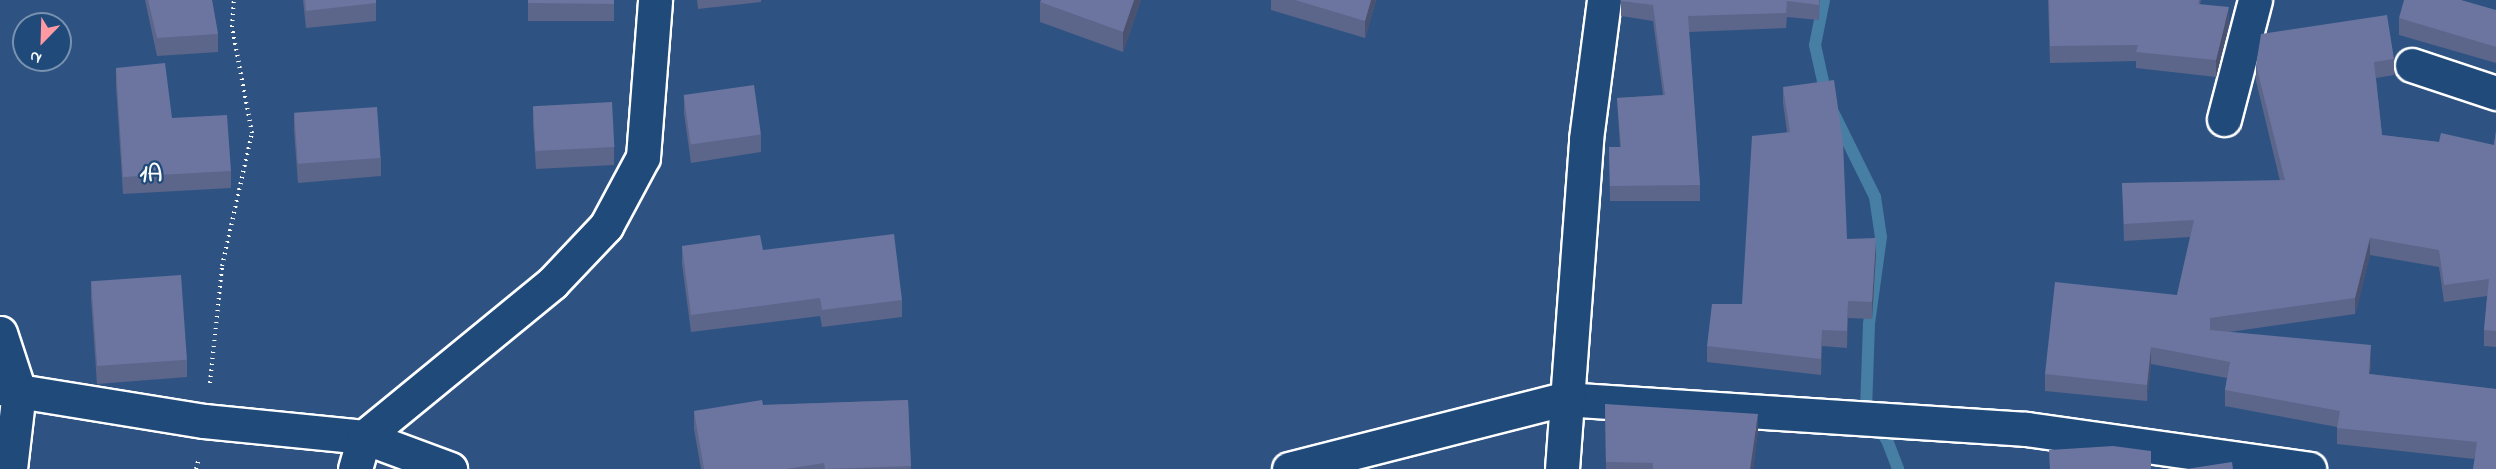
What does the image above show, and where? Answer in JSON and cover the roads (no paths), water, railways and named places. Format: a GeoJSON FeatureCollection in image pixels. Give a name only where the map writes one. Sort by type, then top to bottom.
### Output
{"type":"FeatureCollection","features":[{"type":"Feature","properties":{"kind":"street"},"geometry":{"type":"LineString","coordinates":[[355,469],[364,437],[552,283],[606,226],[643,157],[656,0]]}},
{"type":"Feature","properties":{"kind":"street"},"geometry":{"type":"LineString","coordinates":[[1562,469],[1564,399],[1604,0]]}},
{"type":"Feature","properties":{"kind":"street"},"geometry":{"type":"LineString","coordinates":[[2224,119],[2255,0]]}},
{"type":"Feature","properties":{"kind":"street"},"geometry":{"type":"LineString","coordinates":[[2412,65],[2496,93]]}},
{"type":"Feature","properties":{"kind":"street"},"geometry":{"type":"LineString","coordinates":[[0,333],[10,390],[10,469]]}},
{"type":"Feature","properties":{"kind":"street"},"geometry":{"type":"LineString","coordinates":[[10,390],[204,421],[364,437],[450,469]]}},
{"type":"Feature","properties":{"kind":"street"},"geometry":{"type":"LineString","coordinates":[[1289,469],[1564,399],[1843,420],[2026,429],[2309,469]]}},
{"type":"Feature","properties":{"kind":"waterway"},"geometry":{"type":"LineString","coordinates":[[1824,0],[1815,45],[1826,95]]}},
{"type":"Feature","properties":{"kind":"waterway"},"geometry":{"type":"LineString","coordinates":[[1834,114],[1875,197],[1881,237],[1869,324],[1866,411],[1887,440],[1898,469]]}},
{"type":"Feature","properties":{"kind":"district","name":"1A"},"geometry":{"type":"Point","coordinates":[151,176]}}]}
